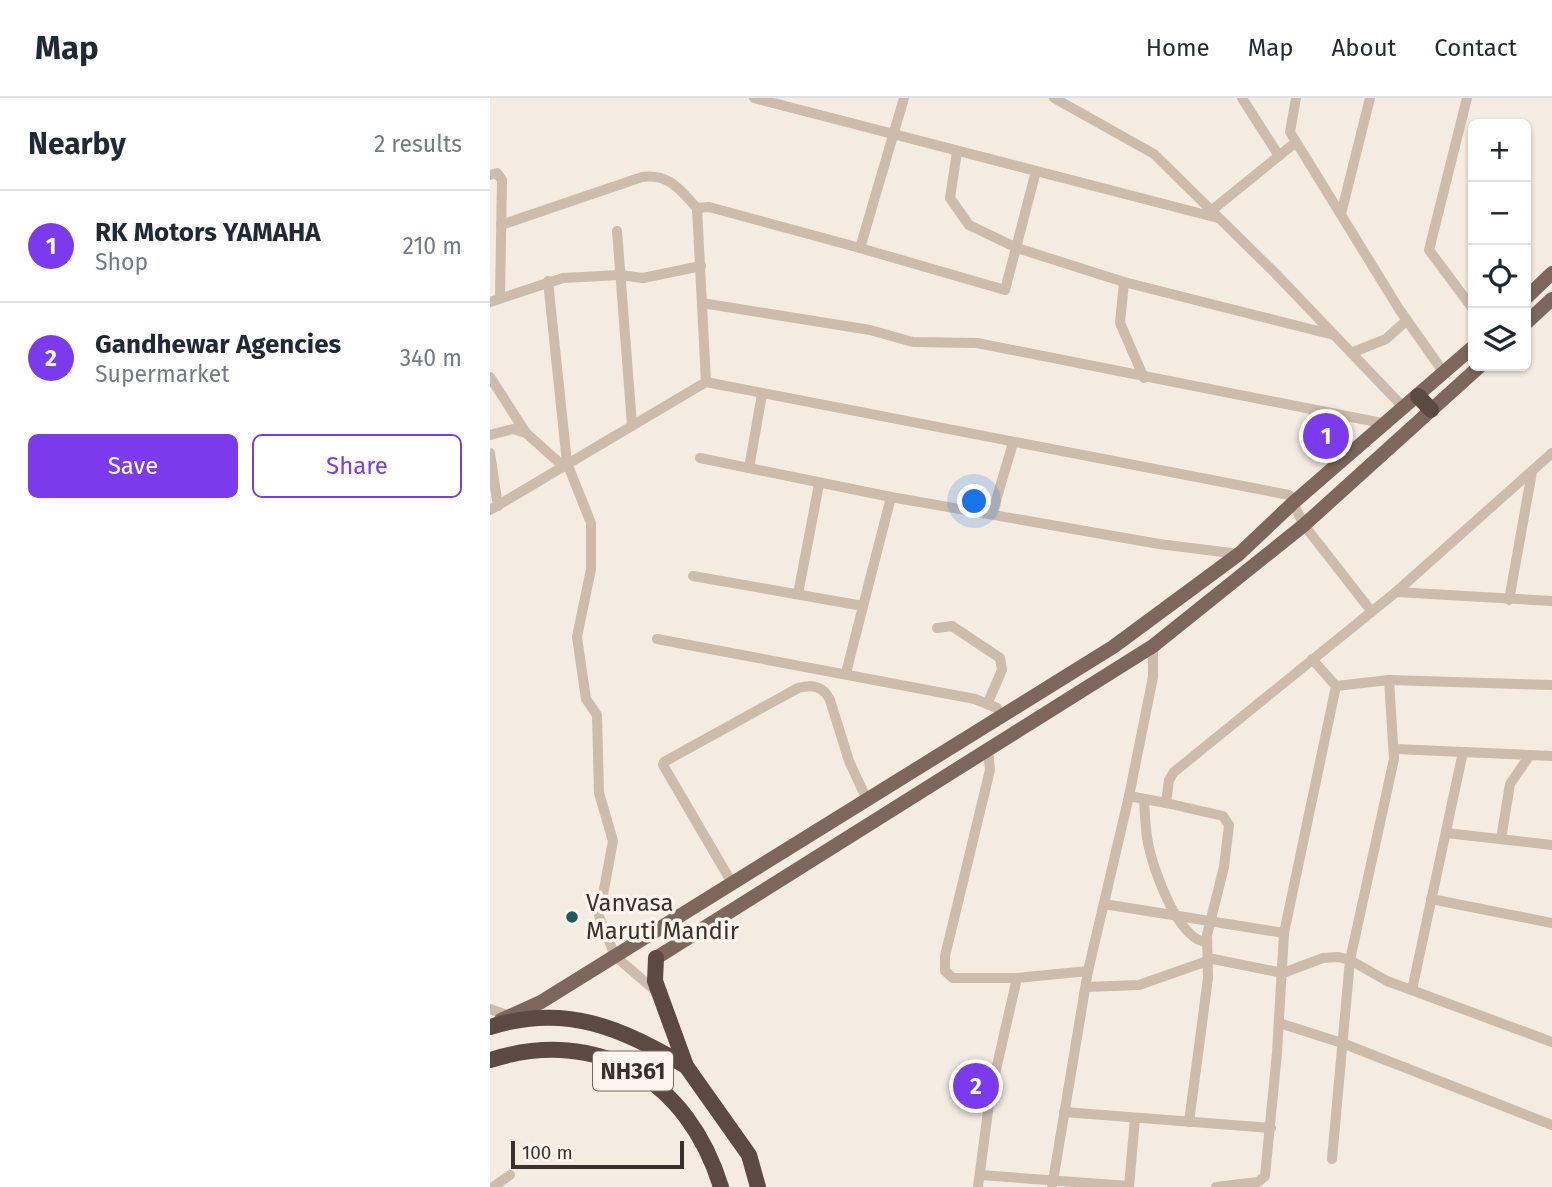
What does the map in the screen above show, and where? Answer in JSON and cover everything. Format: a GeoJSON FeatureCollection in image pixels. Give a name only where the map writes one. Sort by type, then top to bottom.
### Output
{"type":"FeatureCollection","features":[{"type":"Feature","properties":{"kind":"highway"},"geometry":{"type":"LineString","coordinates":[[1418,396],[1431,410]]}},
{"type":"Feature","properties":{"kind":"highway"},"geometry":{"type":"LineString","coordinates":[[656,958],[655,981],[686,1066],[749,1155],[758,1187]]}},
{"type":"Feature","properties":{"kind":"highway"},"geometry":{"type":"LineString","coordinates":[[490,1026],[512,1020],[557,1017],[592,1022],[628,1033],[686,1066]]}},
{"type":"Feature","properties":{"kind":"highway","name":"NH361"},"geometry":{"type":"LineString","coordinates":[[493,1061],[517,1051],[557,1047],[590,1053],[622,1064],[654,1084],[680,1108],[699,1135],[721,1187]]}},
{"type":"Feature","properties":{"kind":"main road"},"geometry":{"type":"LineString","coordinates":[[1531,293],[1552,273]]}},
{"type":"Feature","properties":{"kind":"main road"},"geometry":{"type":"LineString","coordinates":[[1531,319],[1550,305]]}},
{"type":"Feature","properties":{"kind":"main road"},"geometry":{"type":"LineString","coordinates":[[490,1026],[541,1002],[1113,647],[1239,554],[1294,502],[1405,409],[1468,351]]}},
{"type":"Feature","properties":{"kind":"main road"},"geometry":{"type":"LineString","coordinates":[[656,958],[1153,646],[1304,525],[1474,371]]}},
{"type":"Feature","properties":{"kind":"street"},"geometry":{"type":"LineString","coordinates":[[754,98],[893,136],[1214,214]]}},
{"type":"Feature","properties":{"kind":"street"},"geometry":{"type":"LineString","coordinates":[[860,248],[904,98]]}},
{"type":"Feature","properties":{"kind":"street"},"geometry":{"type":"LineString","coordinates":[[1054,98],[1154,154],[1405,409]]}},
{"type":"Feature","properties":{"kind":"street"},"geometry":{"type":"LineString","coordinates":[[1242,98],[1279,156]]}},
{"type":"Feature","properties":{"kind":"street"},"geometry":{"type":"LineString","coordinates":[[1296,98],[1289,128],[1296,142],[1407,320],[1444,373]]}},
{"type":"Feature","properties":{"kind":"street"},"geometry":{"type":"LineString","coordinates":[[1341,214],[1370,98]]}},
{"type":"Feature","properties":{"kind":"street"},"geometry":{"type":"LineString","coordinates":[[1467,98],[1429,250],[1472,308]]}},
{"type":"Feature","properties":{"kind":"street"},"geometry":{"type":"LineString","coordinates":[[1214,214],[1296,142]]}},
{"type":"Feature","properties":{"kind":"street"},"geometry":{"type":"LineString","coordinates":[[957,152],[949,191],[953,205],[969,225],[1017,248],[1124,282],[1334,335]]}},
{"type":"Feature","properties":{"kind":"street"},"geometry":{"type":"LineString","coordinates":[[697,208],[709,207],[1005,290],[1036,171]]}},
{"type":"Feature","properties":{"kind":"street"},"geometry":{"type":"LineString","coordinates":[[490,175],[497,173],[502,180],[495,300],[548,281],[583,275],[643,278],[701,266]]}},
{"type":"Feature","properties":{"kind":"street"},"geometry":{"type":"LineString","coordinates":[[501,225],[650,176],[673,183],[697,208],[706,382]]}},
{"type":"Feature","properties":{"kind":"street"},"geometry":{"type":"LineString","coordinates":[[617,231],[632,425]]}},
{"type":"Feature","properties":{"kind":"street"},"geometry":{"type":"LineString","coordinates":[[548,281],[565,465],[591,523],[591,569],[577,637],[586,699],[597,715],[599,793],[613,841],[599,916],[615,956],[661,996]]}},
{"type":"Feature","properties":{"kind":"street"},"geometry":{"type":"LineString","coordinates":[[1124,282],[1120,323],[1144,377]]}},
{"type":"Feature","properties":{"kind":"street"},"geometry":{"type":"LineString","coordinates":[[702,303],[870,330],[913,342],[977,344],[1387,424]]}},
{"type":"Feature","properties":{"kind":"street"},"geometry":{"type":"LineString","coordinates":[[1351,352],[1386,339],[1407,320]]}},
{"type":"Feature","properties":{"kind":"street"},"geometry":{"type":"LineString","coordinates":[[490,377],[526,433],[565,465]]}},
{"type":"Feature","properties":{"kind":"street"},"geometry":{"type":"LineString","coordinates":[[490,453],[494,508],[706,382],[1281,493],[1294,502],[1304,525],[1372,612]]}},
{"type":"Feature","properties":{"kind":"street"},"geometry":{"type":"LineString","coordinates":[[749,468],[762,394]]}},
{"type":"Feature","properties":{"kind":"street"},"geometry":{"type":"LineString","coordinates":[[490,435],[513,429],[526,433]]}},
{"type":"Feature","properties":{"kind":"street"},"geometry":{"type":"LineString","coordinates":[[992,514],[1013,443]]}},
{"type":"Feature","properties":{"kind":"street"},"geometry":{"type":"LineString","coordinates":[[1166,803],[1169,780],[1174,772],[1396,592],[1552,453]]}},
{"type":"Feature","properties":{"kind":"street"},"geometry":{"type":"LineString","coordinates":[[700,458],[818,484],[1159,544],[1239,554]]}},
{"type":"Feature","properties":{"kind":"street"},"geometry":{"type":"LineString","coordinates":[[1509,600],[1532,472]]}},
{"type":"Feature","properties":{"kind":"street"},"geometry":{"type":"LineString","coordinates":[[798,594],[818,484]]}},
{"type":"Feature","properties":{"kind":"street"},"geometry":{"type":"LineString","coordinates":[[846,673],[891,497]]}},
{"type":"Feature","properties":{"kind":"street"},"geometry":{"type":"LineString","coordinates":[[693,576],[863,606]]}},
{"type":"Feature","properties":{"kind":"street"},"geometry":{"type":"LineString","coordinates":[[1396,592],[1552,601]]}},
{"type":"Feature","properties":{"kind":"street"},"geometry":{"type":"LineString","coordinates":[[937,628],[952,626],[1000,658],[1002,670],[988,702]]}},
{"type":"Feature","properties":{"kind":"street"},"geometry":{"type":"LineString","coordinates":[[657,639],[988,702],[1002,716]]}},
{"type":"Feature","properties":{"kind":"street"},"geometry":{"type":"LineString","coordinates":[[1052,1184],[1088,971],[1129,796],[1153,677],[1153,646]]}},
{"type":"Feature","properties":{"kind":"street"},"geometry":{"type":"LineString","coordinates":[[1312,659],[1336,685]]}},
{"type":"Feature","properties":{"kind":"street"},"geometry":{"type":"LineString","coordinates":[[1336,685],[1389,680],[1552,685]]}},
{"type":"Feature","properties":{"kind":"street"},"geometry":{"type":"LineString","coordinates":[[1332,1159],[1350,960],[1395,749],[1389,680]]}},
{"type":"Feature","properties":{"kind":"street"},"geometry":{"type":"LineString","coordinates":[[1216,1187],[1262,1180],[1271,1128],[1284,933],[1336,685]]}},
{"type":"Feature","properties":{"kind":"street"},"geometry":{"type":"LineString","coordinates":[[732,883],[663,765],[664,762],[798,688],[813,686],[826,692],[830,700],[849,761],[867,800]]}},
{"type":"Feature","properties":{"kind":"street"},"geometry":{"type":"LineString","coordinates":[[988,749],[990,770],[944,964],[948,976],[1017,978],[1088,971]]}},
{"type":"Feature","properties":{"kind":"street"},"geometry":{"type":"LineString","coordinates":[[1395,749],[1552,756]]}},
{"type":"Feature","properties":{"kind":"street"},"geometry":{"type":"LineString","coordinates":[[1412,990],[1463,752]]}},
{"type":"Feature","properties":{"kind":"street"},"geometry":{"type":"LineString","coordinates":[[1501,839],[1510,784],[1530,755]]}},
{"type":"Feature","properties":{"kind":"street"},"geometry":{"type":"LineString","coordinates":[[1129,796],[1223,816],[1229,824],[1224,867],[1210,919],[1208,961],[1189,1122]]}},
{"type":"Feature","properties":{"kind":"street"},"geometry":{"type":"LineString","coordinates":[[1144,799],[1151,854],[1175,914],[1190,937],[1207,942]]}},
{"type":"Feature","properties":{"kind":"street"},"geometry":{"type":"LineString","coordinates":[[1446,833],[1552,845]]}},
{"type":"Feature","properties":{"kind":"street"},"geometry":{"type":"LineString","coordinates":[[1431,899],[1552,923]]}},
{"type":"Feature","properties":{"kind":"street"},"geometry":{"type":"LineString","coordinates":[[1104,904],[1284,933]]}},
{"type":"Feature","properties":{"kind":"street"},"geometry":{"type":"LineString","coordinates":[[1086,987],[1139,985],[1208,961],[1220,960],[1283,972],[1331,957],[1350,960],[1387,981],[1552,1042]]}},
{"type":"Feature","properties":{"kind":"street"},"geometry":{"type":"LineString","coordinates":[[1017,978],[990,1096],[979,1181],[1129,1187],[1135,1118]]}},
{"type":"Feature","properties":{"kind":"street"},"geometry":{"type":"LineString","coordinates":[[490,1009],[510,1016]]}},
{"type":"Feature","properties":{"kind":"street"},"geometry":{"type":"LineString","coordinates":[[1279,1023],[1342,1043],[1552,1125]]}},
{"type":"Feature","properties":{"kind":"street"},"geometry":{"type":"LineString","coordinates":[[1065,1112],[1271,1128]]}},
{"type":"Feature","properties":{"kind":"street"},"geometry":{"type":"LineString","coordinates":[[494,1187],[510,1175]]}},
{"type":"Feature","properties":{"kind":"place","name":"RK Motors YAMAHA"},"geometry":{"type":"Point","coordinates":[1326,436]}},
{"type":"Feature","properties":{"kind":"place","name":"Vanvasa Maruti Mandir"},"geometry":{"type":"Point","coordinates":[572,917]}},
{"type":"Feature","properties":{"kind":"place","name":"Gandhewar Agencies"},"geometry":{"type":"Point","coordinates":[976,1086]}}]}
